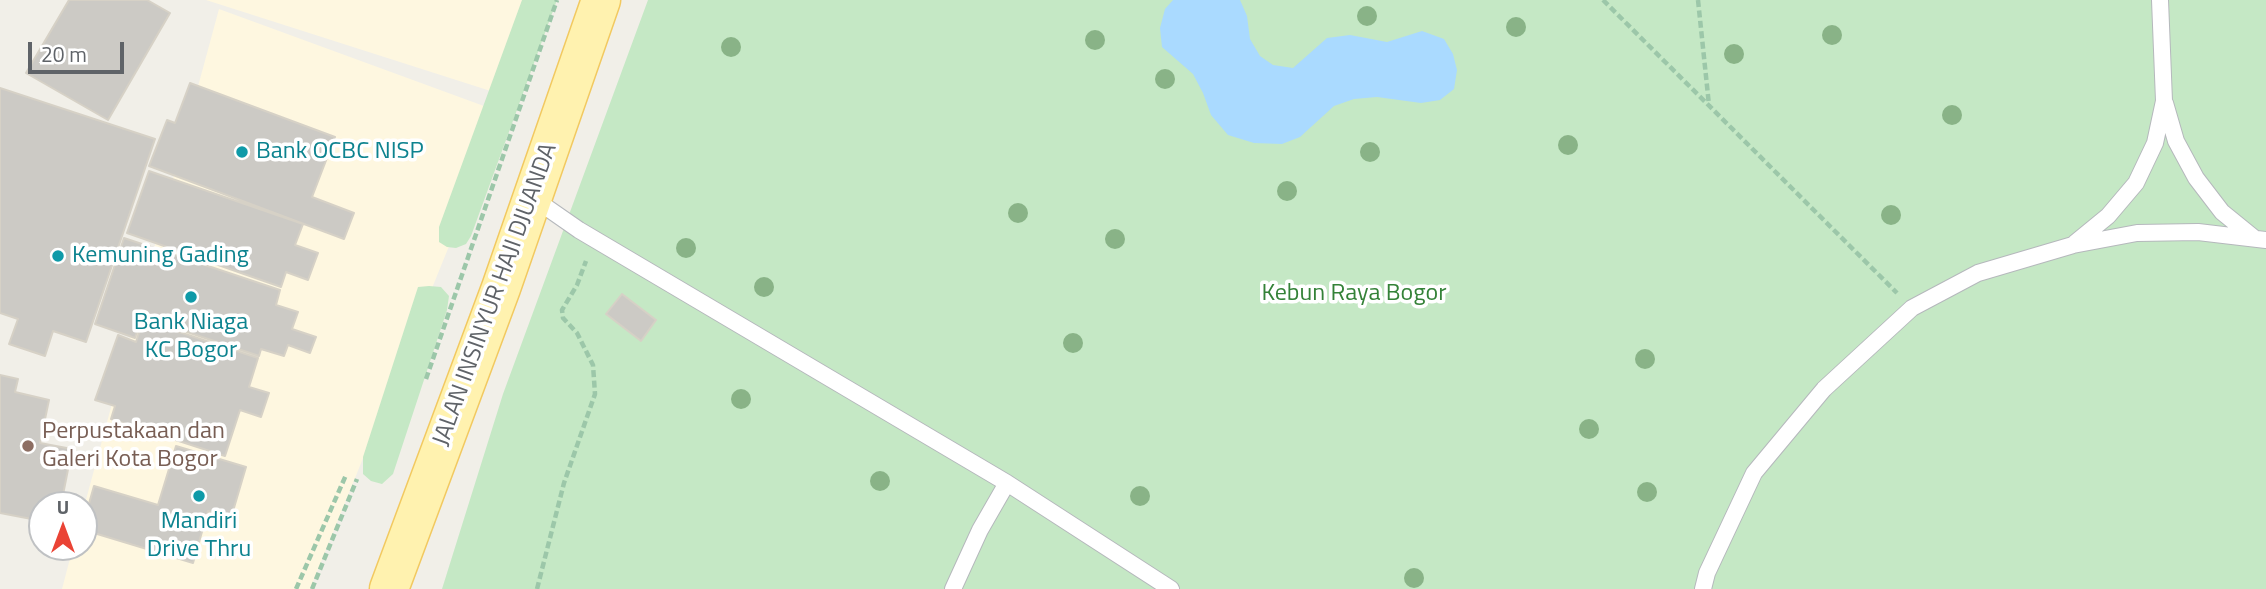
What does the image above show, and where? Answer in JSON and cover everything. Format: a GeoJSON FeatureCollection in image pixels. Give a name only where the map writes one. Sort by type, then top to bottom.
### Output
{"type":"FeatureCollection","features":[{"type":"Feature","properties":{"kind":"main road","name":"JALAN INSINYUR HAJI DJUANDA"},"geometry":{"type":"LineString","coordinates":[[389,589],[533,198],[601,0]]}},
{"type":"Feature","properties":{"kind":"lane"},"geometry":{"type":"LineString","coordinates":[[2073,245],[2108,216],[2136,183],[2155,144],[2164,101],[2160,0]]}},
{"type":"Feature","properties":{"kind":"lane"},"geometry":{"type":"LineString","coordinates":[[2164,101],[2176,141],[2196,178],[2222,212],[2260,239]]}},
{"type":"Feature","properties":{"kind":"lane"},"geometry":{"type":"LineString","coordinates":[[533,198],[591,236],[1007,483],[1171,589]]}},
{"type":"Feature","properties":{"kind":"lane"},"geometry":{"type":"LineString","coordinates":[[1703,589],[1707,573],[1754,473],[1824,389],[1912,308],[1978,273],[2073,245],[2137,233],[2198,232],[2260,239]]}},
{"type":"Feature","properties":{"kind":"lane"},"geometry":{"type":"LineString","coordinates":[[953,589],[1007,483]]}},
{"type":"Feature","properties":{"kind":"path"},"geometry":{"type":"LineString","coordinates":[[423,388],[557,0]]}},
{"type":"Feature","properties":{"kind":"path"},"geometry":{"type":"LineString","coordinates":[[1603,0],[1912,308]]}},
{"type":"Feature","properties":{"kind":"path"},"geometry":{"type":"LineString","coordinates":[[1698,0],[1709,105]]}},
{"type":"Feature","properties":{"kind":"path"},"geometry":{"type":"LineString","coordinates":[[537,589],[564,483],[595,394],[593,365],[577,333],[563,318],[562,310],[586,264],[591,236]]}},
{"type":"Feature","properties":{"kind":"path"},"geometry":{"type":"LineString","coordinates":[[296,589],[346,475]]}},
{"type":"Feature","properties":{"kind":"path"},"geometry":{"type":"LineString","coordinates":[[312,589],[357,479]]}},
{"type":"Feature","properties":{"kind":"shaded area"},"geometry":{"type":"Polygon","coordinates":[[[206,0],[531,0],[500,94],[206,0]]]}},
{"type":"Feature","properties":{"kind":"shaded area"},"geometry":{"type":"Polygon","coordinates":[[[219,9],[503,113],[310,589],[62,589],[69,561],[98,561],[98,491],[88,491],[219,9]]]}},
{"type":"Feature","properties":{"kind":"green space"},"geometry":{"type":"Polygon","coordinates":[[[522,0],[557,0],[471,236],[466,244],[456,248],[447,247],[439,242],[439,227],[522,0]]]}},
{"type":"Feature","properties":{"kind":"green space","name":"Kebun Raya Bogor"},"geometry":{"type":"Polygon","coordinates":[[[648,0],[2266,0],[2266,589],[442,589],[503,394],[648,0]]]}},
{"type":"Feature","properties":{"kind":"green space"},"geometry":{"type":"Polygon","coordinates":[[[418,287],[441,287],[449,296],[447,310],[393,474],[382,484],[371,481],[363,474],[363,457],[418,287]]]}},
{"type":"Feature","properties":{"kind":"water"},"geometry":{"type":"Polygon","coordinates":[[[1173,0],[1240,0],[1247,16],[1250,39],[1260,56],[1273,65],[1293,68],[1327,38],[1350,35],[1387,42],[1422,31],[1444,39],[1453,54],[1457,70],[1454,89],[1440,100],[1421,103],[1377,97],[1354,99],[1334,106],[1300,137],[1282,144],[1254,143],[1228,135],[1211,115],[1193,74],[1162,47],[1160,28],[1165,9],[1173,0]]]}},
{"type":"Feature","properties":{"kind":"building"},"geometry":{"type":"Polygon","coordinates":[[[69,0],[147,0],[170,13],[108,120],[26,73],[69,0]]]}},
{"type":"Feature","properties":{"kind":"building","name":"Bank OCBC NISP"},"geometry":{"type":"Polygon","coordinates":[[[190,83],[335,137],[312,197],[354,213],[344,239],[149,166],[167,120],[175,123],[190,83]]]}},
{"type":"Feature","properties":{"kind":"building","name":"Kemuning Gading"},"geometry":{"type":"Polygon","coordinates":[[[0,88],[155,139],[86,342],[53,331],[45,356],[9,344],[18,319],[0,313],[0,88]]]}},
{"type":"Feature","properties":{"kind":"building"},"geometry":{"type":"Polygon","coordinates":[[[149,171],[303,224],[295,245],[318,253],[308,280],[286,272],[281,287],[127,233],[149,171]]]}},
{"type":"Feature","properties":{"kind":"building","name":"Bank Niaga KC Bogor"},"geometry":{"type":"Polygon","coordinates":[[[124,238],[280,290],[276,305],[298,312],[292,329],[316,337],[310,353],[288,345],[284,356],[261,349],[259,356],[142,317],[135,338],[95,324],[124,238]]]}},
{"type":"Feature","properties":{"kind":"building"},"geometry":{"type":"Polygon","coordinates":[[[622,294],[656,320],[641,341],[606,314],[622,294]]]}},
{"type":"Feature","properties":{"kind":"building"},"geometry":{"type":"Polygon","coordinates":[[[143,320],[258,358],[249,387],[269,393],[261,417],[240,410],[225,456],[111,419],[115,406],[95,400],[118,335],[136,342],[143,320]]]}},
{"type":"Feature","properties":{"kind":"building","name":"Perpustakaan dan Galeri Kota Bogor"},"geometry":{"type":"Polygon","coordinates":[[[0,375],[18,379],[15,392],[49,400],[40,443],[72,449],[64,491],[28,491],[28,518],[0,513],[0,375]]]}},
{"type":"Feature","properties":{"kind":"building","name":"Mandiri Drive Thru"},"geometry":{"type":"Polygon","coordinates":[[[176,446],[246,467],[231,518],[208,511],[193,563],[98,534],[98,491],[93,491],[94,486],[158,505],[176,446]]]}},
{"type":"Feature","properties":{"kind":"place","name":"Bank OCBC NISP"},"geometry":{"type":"Point","coordinates":[242,152]}},
{"type":"Feature","properties":{"kind":"place","name":"Kemuning Gading"},"geometry":{"type":"Point","coordinates":[58,256]}},
{"type":"Feature","properties":{"kind":"place","name":"Bank Niaga KC Bogor"},"geometry":{"type":"Point","coordinates":[191,297]}},
{"type":"Feature","properties":{"kind":"place","name":"Perpustakaan dan Galeri Kota Bogor"},"geometry":{"type":"Point","coordinates":[28,446]}},
{"type":"Feature","properties":{"kind":"place","name":"Mandiri Drive Thru"},"geometry":{"type":"Point","coordinates":[199,496]}}]}
